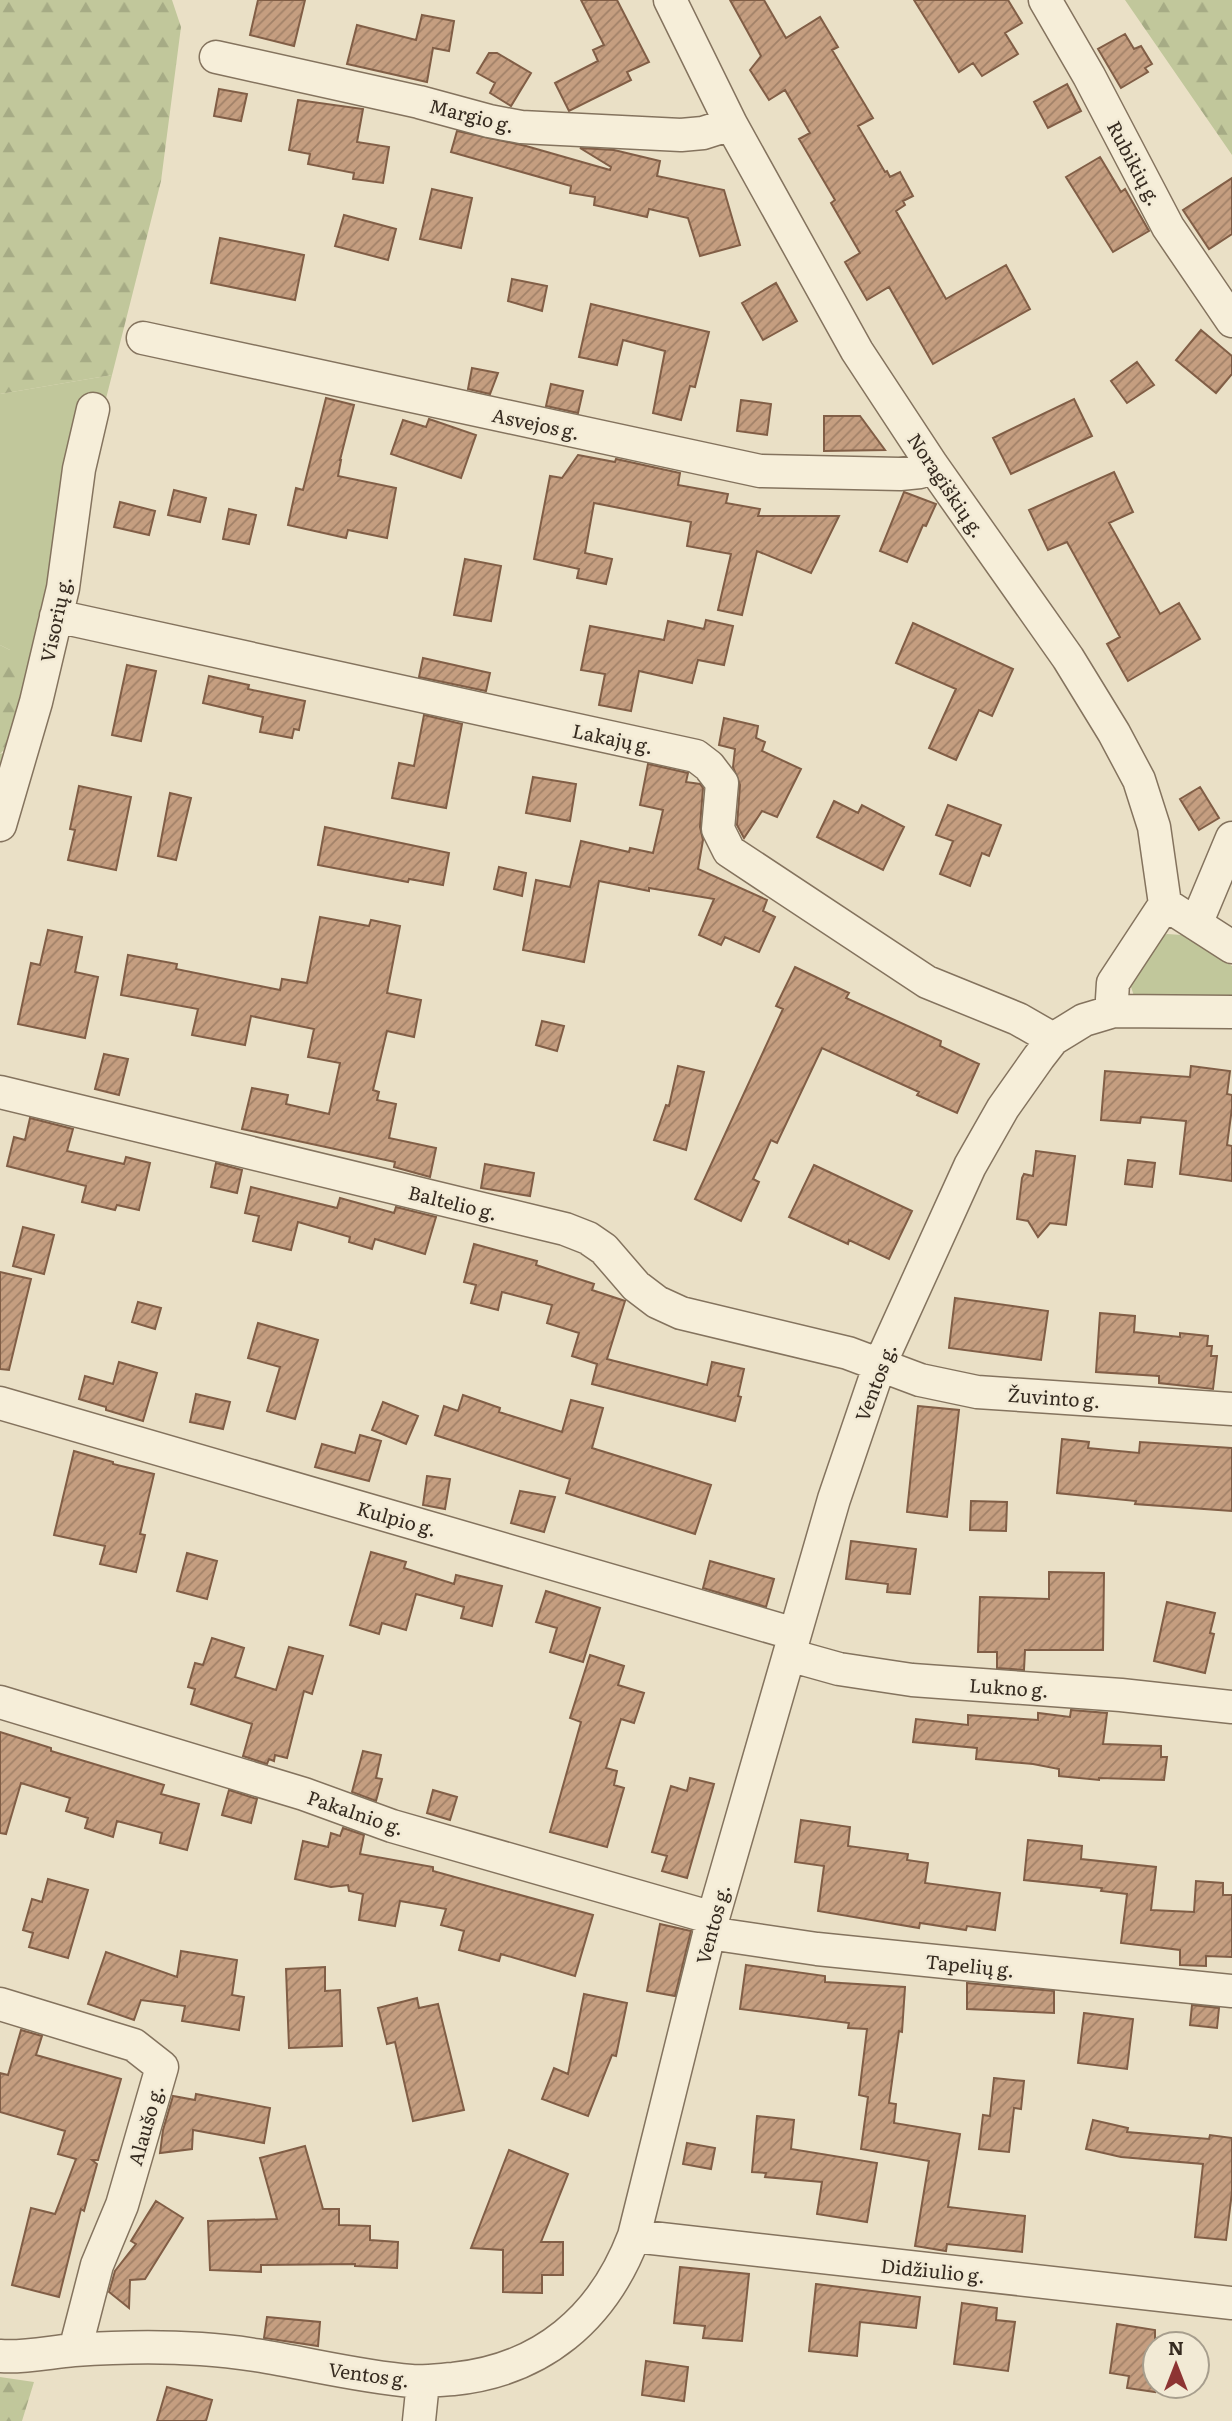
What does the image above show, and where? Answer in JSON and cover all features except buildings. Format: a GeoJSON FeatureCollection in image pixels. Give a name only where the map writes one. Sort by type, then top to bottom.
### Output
{"type":"FeatureCollection","features":[{"type":"Feature","properties":{"kind":"street","name":"Noragiškių g."},"geometry":{"type":"LineString","coordinates":[[670,0],[730,124],[858,351],[932,465],[1068,658],[1133,768],[1154,827],[1165,904]]}},
{"type":"Feature","properties":{"kind":"street","name":"Rubikių g."},"geometry":{"type":"LineString","coordinates":[[1045,0],[1089,76],[1168,227],[1232,321]]}},
{"type":"Feature","properties":{"kind":"street","name":"Margio g."},"geometry":{"type":"LineString","coordinates":[[216,57],[521,127],[681,135],[703,133],[730,124]]}},
{"type":"Feature","properties":{"kind":"street","name":"Asvejos g."},"geometry":{"type":"LineString","coordinates":[[142,338],[760,471],[900,474],[920,472],[932,465]]}},
{"type":"Feature","properties":{"kind":"street","name":"Visorių g."},"geometry":{"type":"LineString","coordinates":[[0,825],[36,702],[63,588],[79,469],[93,409]]}},
{"type":"Feature","properties":{"kind":"street","name":"Lakajų g."},"geometry":{"type":"LineString","coordinates":[[56,616],[696,757],[709,766],[722,783],[718,829],[729,851],[927,982],[1018,1019],[1054,1039]]}},
{"type":"Feature","properties":{"kind":"street"},"geometry":{"type":"LineString","coordinates":[[1196,924],[1232,838]]}},
{"type":"Feature","properties":{"kind":"street"},"geometry":{"type":"LineString","coordinates":[[1114,1011],[1113,984],[1165,904],[1232,947]]}},
{"type":"Feature","properties":{"kind":"street","name":"Ventos g."},"geometry":{"type":"LineString","coordinates":[[0,2356],[143,2347],[202,2349],[274,2357],[351,2374],[424,2382],[479,2376],[520,2363],[543,2352],[574,2328],[602,2296],[623,2265],[634,2236],[711,1925],[834,1499],[880,1364],[970,1166],[1003,1108],[1054,1039],[1084,1020],[1114,1011],[1232,1012]]}},
{"type":"Feature","properties":{"kind":"street","name":"Baltelio g."},"geometry":{"type":"LineString","coordinates":[[0,1092],[565,1229],[588,1238],[604,1249],[636,1286],[657,1302],[681,1313],[848,1353],[880,1364]]}},
{"type":"Feature","properties":{"kind":"street","name":"Žuvinto g."},"geometry":{"type":"LineString","coordinates":[[880,1364],[919,1380],[977,1392],[1232,1409]]}},
{"type":"Feature","properties":{"kind":"street","name":"Kulpio g."},"geometry":{"type":"LineString","coordinates":[[0,1403],[792,1645]]}},
{"type":"Feature","properties":{"kind":"street","name":"Lukno g."},"geometry":{"type":"LineString","coordinates":[[792,1645],[839,1670],[912,1680],[1232,1706]]}},
{"type":"Feature","properties":{"kind":"street","name":"Pakalnio g."},"geometry":{"type":"LineString","coordinates":[[0,1702],[304,1794],[392,1826],[711,1925]]}},
{"type":"Feature","properties":{"kind":"street","name":"Tapelių g."},"geometry":{"type":"LineString","coordinates":[[711,1925],[817,1949],[1232,1991]]}},
{"type":"Feature","properties":{"kind":"street","name":"Alaušo g."},"geometry":{"type":"LineString","coordinates":[[0,2004],[134,2045],[162,2067],[122,2205],[97,2264],[75,2350]]}},
{"type":"Feature","properties":{"kind":"street","name":"Didžiulio g."},"geometry":{"type":"LineString","coordinates":[[634,2236],[1232,2303]]}},
{"type":"Feature","properties":{"kind":"street"},"geometry":{"type":"LineString","coordinates":[[419,2421],[424,2382]]}},
{"type":"Feature","properties":{"kind":"green space"},"geometry":{"type":"Polygon","coordinates":[[[0,0],[172,0],[181,27],[161,181],[112,375],[0,394],[0,0]]]}},
{"type":"Feature","properties":{"kind":"green space"},"geometry":{"type":"Polygon","coordinates":[[[1125,0],[1232,0],[1232,155],[1125,0]]]}},
{"type":"Feature","properties":{"kind":"green space"},"geometry":{"type":"Polygon","coordinates":[[[112,375],[0,813],[0,754],[3,753],[10,650],[0,645],[0,394],[112,375]]]}},
{"type":"Feature","properties":{"kind":"green space"},"geometry":{"type":"Polygon","coordinates":[[[0,645],[10,650],[22,669],[27,694],[13,740],[0,754],[0,645]]]}},
{"type":"Feature","properties":{"kind":"green space"},"geometry":{"type":"Polygon","coordinates":[[[1167,934],[1182,935],[1232,966],[1232,1003],[1134,996],[1130,984],[1157,939],[1167,934]]]}},
{"type":"Feature","properties":{"kind":"green space"},"geometry":{"type":"Polygon","coordinates":[[[0,2377],[34,2382],[22,2421],[0,2421],[0,2377]]]}}]}
